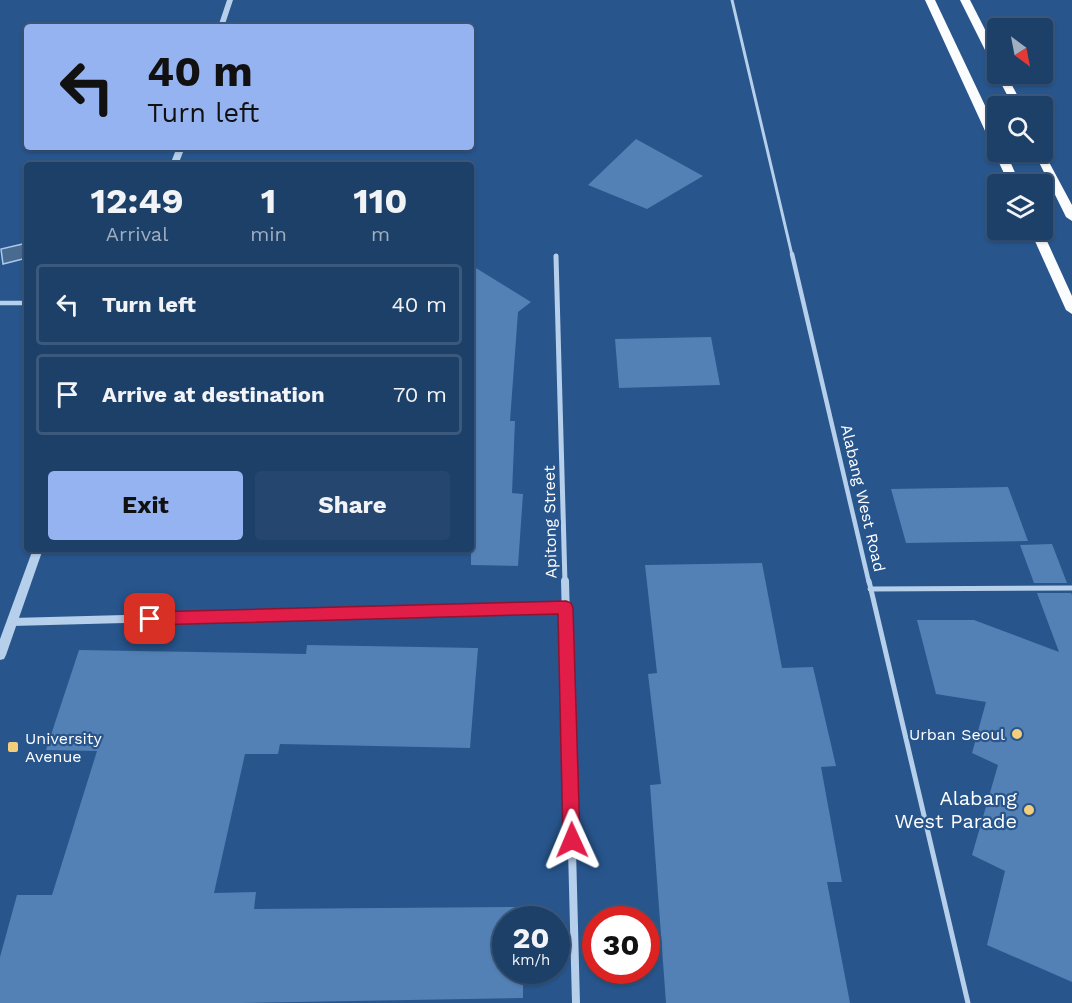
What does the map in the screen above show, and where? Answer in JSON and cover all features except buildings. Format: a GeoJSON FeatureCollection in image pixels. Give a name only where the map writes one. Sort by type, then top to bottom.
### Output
{"type":"FeatureCollection","features":[{"type":"Feature","properties":{"kind":"main road"},"geometry":{"type":"LineString","coordinates":[[930,0],[987,122]]}},
{"type":"Feature","properties":{"kind":"main road"},"geometry":{"type":"LineString","coordinates":[[965,0],[987,44]]}},
{"type":"Feature","properties":{"kind":"main road"},"geometry":{"type":"LineString","coordinates":[[1045,162],[1072,217]]}},
{"type":"Feature","properties":{"kind":"main road"},"geometry":{"type":"LineString","coordinates":[[1040,240],[1072,310]]}},
{"type":"Feature","properties":{"kind":"street"},"geometry":{"type":"LineString","coordinates":[[222,24],[230,0]]}},
{"type":"Feature","properties":{"kind":"street","name":"Apitong Street"},"geometry":{"type":"LineString","coordinates":[[556,256],[576,1003]]}},
{"type":"Feature","properties":{"kind":"street"},"geometry":{"type":"LineString","coordinates":[[0,655],[5,622],[37,552]]}},
{"type":"Feature","properties":{"kind":"street"},"geometry":{"type":"LineString","coordinates":[[5,622],[566,608]]}},
{"type":"Feature","properties":{"kind":"lane","name":"Alabang West Road"},"geometry":{"type":"LineString","coordinates":[[732,0],[968,1003]]}},
{"type":"Feature","properties":{"kind":"lane"},"geometry":{"type":"LineString","coordinates":[[0,303],[24,303]]}},
{"type":"Feature","properties":{"kind":"lane"},"geometry":{"type":"LineString","coordinates":[[870,589],[1072,588]]}},
{"type":"Feature","properties":{"kind":"water"},"geometry":{"type":"Polygon","coordinates":[[[24,244],[24,259],[3,264],[1,249],[24,244]]]}},
{"type":"Feature","properties":{"kind":"place","name":"Urban Seoul"},"geometry":{"type":"Point","coordinates":[1017,734]}},
{"type":"Feature","properties":{"kind":"place","name":"University Avenue"},"geometry":{"type":"Point","coordinates":[13,747]}},
{"type":"Feature","properties":{"kind":"place","name":"Alabang West Parade"},"geometry":{"type":"Point","coordinates":[1029,810]}},
{"type":"Feature","properties":{"kind":"route"},"geometry":{"type":"LineString","coordinates":[[150,619],[566,608],[572,840]]}}]}
